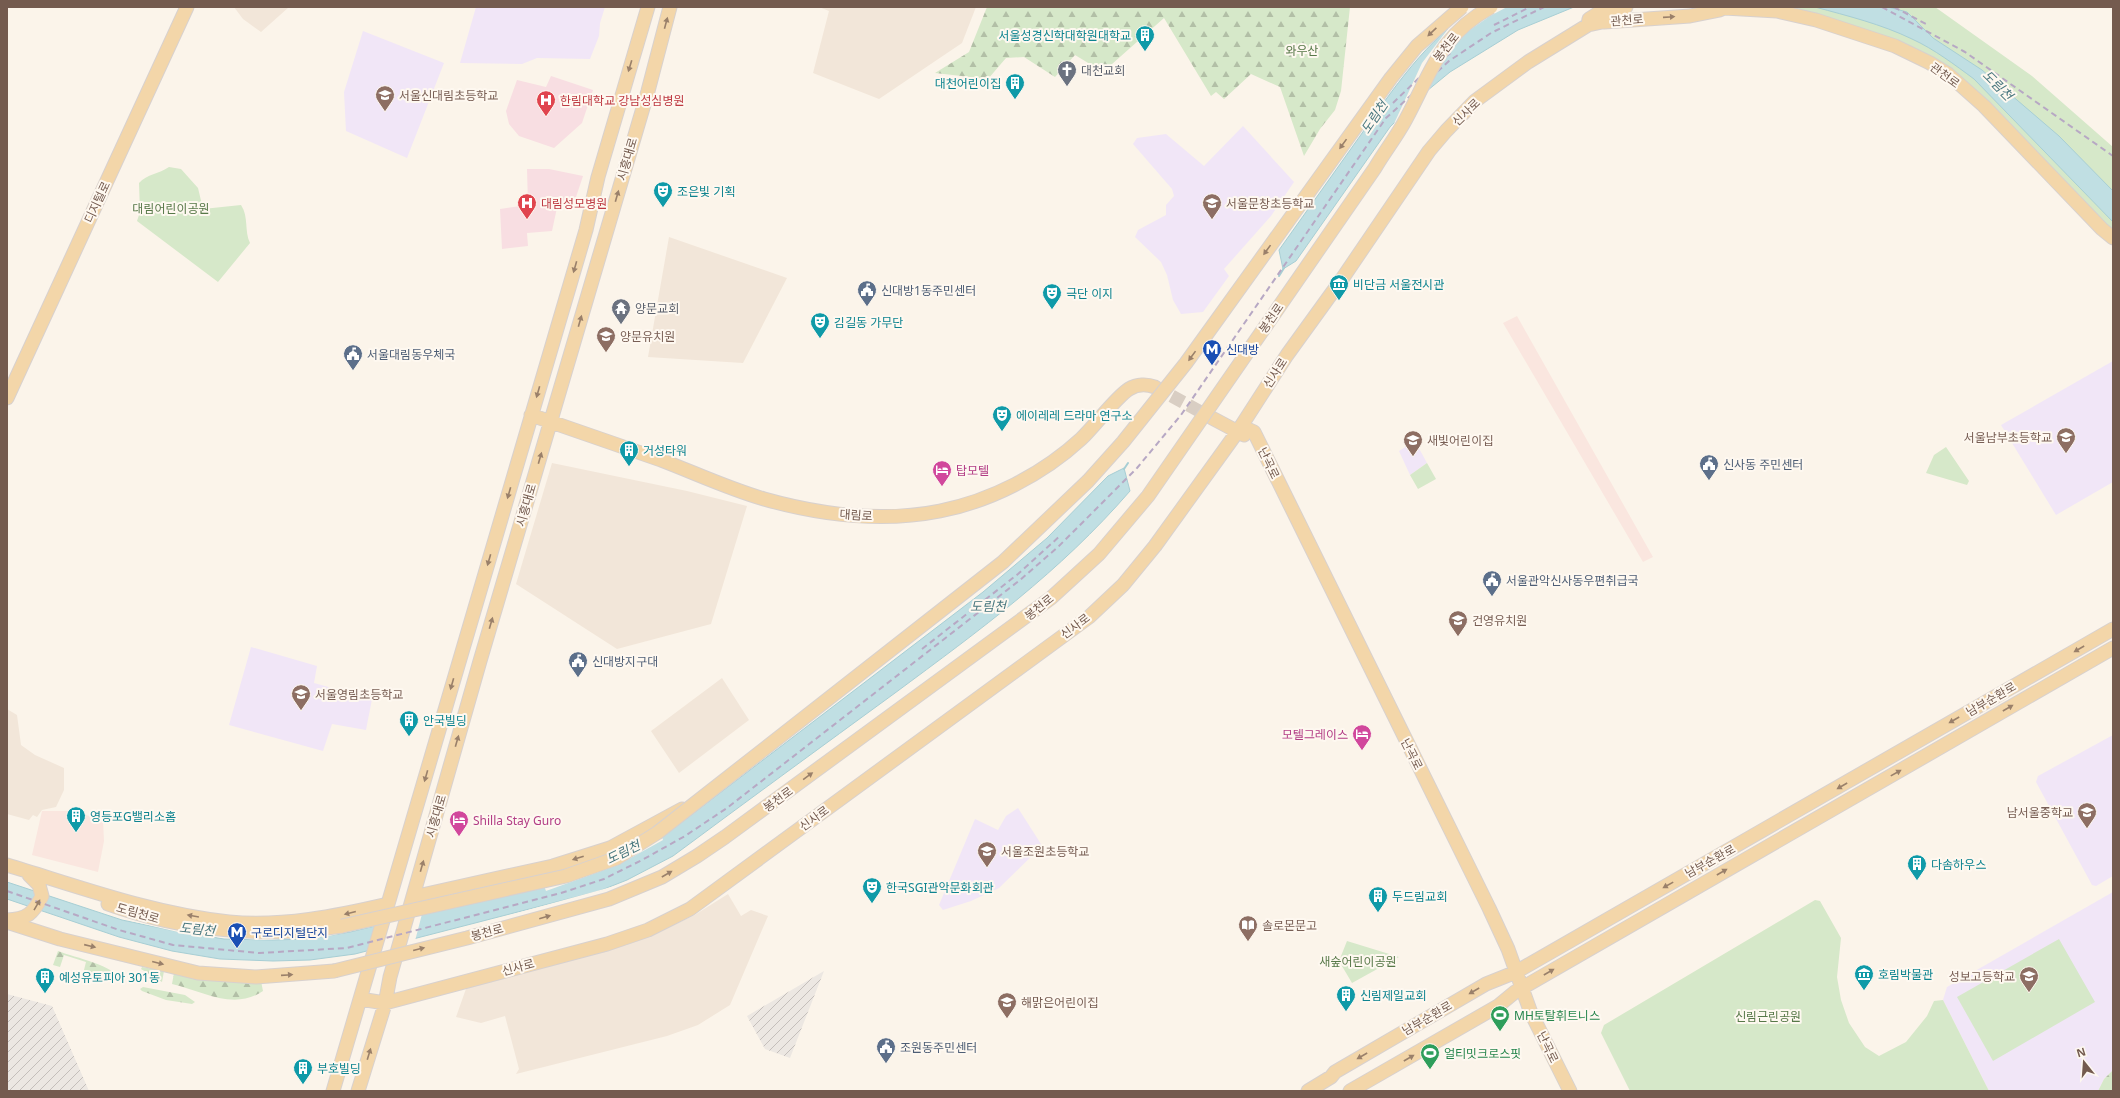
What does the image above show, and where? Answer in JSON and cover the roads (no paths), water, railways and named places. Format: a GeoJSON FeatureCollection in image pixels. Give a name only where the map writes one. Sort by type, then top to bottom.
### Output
{"type":"FeatureCollection","features":[{"type":"Feature","properties":{"kind":"main road","name":"디지털로"},"geometry":{"type":"LineString","coordinates":[[7,398],[187,7]]}},
{"type":"Feature","properties":{"kind":"main road","name":"시흥대로"},"geometry":{"type":"LineString","coordinates":[[333,1091],[369,968],[390,909],[531,416],[586,230],[598,177],[648,7]]}},
{"type":"Feature","properties":{"kind":"main road","name":"시흥대로"},"geometry":{"type":"LineString","coordinates":[[358,1091],[385,1003],[412,902],[550,422],[646,98],[670,7]]}},
{"type":"Feature","properties":{"kind":"main road","name":"봉천로"},"geometry":{"type":"LineString","coordinates":[[390,909],[566,876],[592,868],[636,848],[701,799],[1003,562],[1088,481],[1123,442],[1186,364],[1391,78],[1417,46],[1462,7]]}},
{"type":"Feature","properties":{"kind":"main road","name":"봉천로"},"geometry":{"type":"LineString","coordinates":[[7,921],[60,939],[198,973],[256,977],[334,971],[467,938],[609,899],[662,877],[697,856],[1052,598],[1099,554],[1148,496],[1375,168],[1406,119],[1431,66],[1441,50],[1454,34],[1468,22],[1491,7]]}},
{"type":"Feature","properties":{"kind":"main road","name":"신사로"},"geometry":{"type":"LineString","coordinates":[[385,1003],[607,944],[648,930],[697,904],[1089,616],[1123,585],[1155,546],[1239,428],[1287,355],[1342,279],[1421,163],[1446,132],[1464,112],[1492,87],[1528,62],[1588,22],[1626,7]]}},
{"type":"Feature","properties":{"kind":"main road","name":"관천로"},"geometry":{"type":"LineString","coordinates":[[1707,7],[1777,11],[1816,20],[1895,46],[1930,62],[1948,74],[1984,106],[2102,229],[2113,238]]}},
{"type":"Feature","properties":{"kind":"main road","name":"관천로"},"geometry":{"type":"LineString","coordinates":[[1607,15],[1690,16],[1724,9]]}},
{"type":"Feature","properties":{"kind":"main road","name":"대림로"},"geometry":{"type":"LineString","coordinates":[[531,416],[763,498],[837,514],[869,517],[904,516],[958,507],[1017,483],[1051,462],[1080,440],[1128,389],[1142,385],[1155,387]]}},
{"type":"Feature","properties":{"kind":"main road"},"geometry":{"type":"LineString","coordinates":[[1212,418],[1239,428]]}},
{"type":"Feature","properties":{"kind":"main road","name":"난곡로"},"geometry":{"type":"LineString","coordinates":[[1239,428],[1254,432],[1508,948],[1524,1016],[1561,1091]]}},
{"type":"Feature","properties":{"kind":"main road","name":"남부순환로"},"geometry":{"type":"LineString","coordinates":[[1308,1091],[1331,1077],[1335,1072],[1486,984],[1513,973],[2113,629]]}},
{"type":"Feature","properties":{"kind":"main road","name":"남부순환로"},"geometry":{"type":"LineString","coordinates":[[1350,1091],[1498,1006],[1518,991],[2113,648]]}},
{"type":"Feature","properties":{"kind":"main road"},"geometry":{"type":"LineString","coordinates":[[412,902],[456,887],[553,866],[610,848],[701,799]]}},
{"type":"Feature","properties":{"kind":"main road"},"geometry":{"type":"LineString","coordinates":[[7,866],[140,905],[230,922],[279,922],[390,909]]}},
{"type":"Feature","properties":{"kind":"main road","name":"도림천로"},"geometry":{"type":"LineString","coordinates":[[7,866],[134,913],[178,923],[221,929],[270,933],[311,931],[348,926],[390,909]]}},
{"type":"Feature","properties":{"kind":"main road"},"geometry":{"type":"LineString","coordinates":[[7,921],[21,919],[34,910],[42,896],[39,885],[29,875]]}},
{"type":"Feature","properties":{"kind":"main road","name":"난곡로"},"geometry":{"type":"LineString","coordinates":[[1518,991],[1531,1013],[1570,1091]]}},
{"type":"Feature","properties":{"kind":"main road"},"geometry":{"type":"LineString","coordinates":[[360,1000],[385,1003]]}},
{"type":"Feature","properties":{"kind":"water","name":"도림천"},"geometry":{"type":"Polygon","coordinates":[[[1477,7],[1574,7],[1518,30],[1450,72],[1422,95],[1390,127],[1296,261],[1283,269],[1279,250],[1385,100],[1427,49],[1442,34],[1477,7]]]}},
{"type":"Feature","properties":{"kind":"water","name":"도림천"},"geometry":{"type":"Polygon","coordinates":[[[1815,7],[1888,7],[1907,12],[1933,38],[1982,70],[2059,136],[2113,191],[2113,222],[1974,79],[1959,68],[1920,43],[1900,34],[1864,21],[1815,7]]]}},
{"type":"Feature","properties":{"kind":"water","name":"도림천"},"geometry":{"type":"Polygon","coordinates":[[[1124,468],[1130,491],[1076,548],[1018,599],[927,670],[673,856],[627,880],[599,891],[355,954],[310,960],[273,961],[220,959],[172,951],[119,937],[7,899],[7,882],[122,920],[175,931],[224,939],[308,939],[350,932],[567,880],[661,838],[983,592],[1047,538],[1108,476],[1124,468]]]}},
{"type":"Feature","properties":{"kind":"waterway","name":"도림천"},"geometry":{"type":"LineString","coordinates":[[1279,276],[1284,268]]}},
{"type":"Feature","properties":{"kind":"waterway","name":"도림천"},"geometry":{"type":"LineString","coordinates":[[1124,469],[1128,463]]}},
{"type":"Feature","properties":{"kind":"tunnel"},"geometry":{"type":"LineString","coordinates":[[1155,387],[1212,418]]}},
{"type":"Feature","properties":{"kind":"railway"},"geometry":{"type":"LineString","coordinates":[[1494,25],[1530,7]]}},
{"type":"Feature","properties":{"kind":"railway"},"geometry":{"type":"LineString","coordinates":[[7,891],[119,930],[173,945],[259,953],[347,948],[561,893],[604,879],[685,836],[727,808],[1020,580],[1058,547],[1137,468],[1181,415],[1386,118],[1449,61],[1491,33],[1544,7]]}},
{"type":"Feature","properties":{"kind":"railway"},"geometry":{"type":"LineString","coordinates":[[1882,7],[1965,52],[2113,156]]}},
{"type":"Feature","properties":{"kind":"railway"},"geometry":{"type":"LineString","coordinates":[[1894,7],[1926,24]]}},
{"type":"Feature","properties":{"kind":"railway"},"geometry":{"type":"LineString","coordinates":[[1393,103],[1422,75],[1453,51]]}},
{"type":"Feature","properties":{"kind":"railway"},"geometry":{"type":"LineString","coordinates":[[922,649],[1018,574],[1061,535]]}},
{"type":"Feature","properties":{"kind":"place","name":"서울성경신학대학원대학교"},"geometry":{"type":"Point","coordinates":[1145,52]}},
{"type":"Feature","properties":{"kind":"place","name":"대천교회"},"geometry":{"type":"Point","coordinates":[1067,87]}},
{"type":"Feature","properties":{"kind":"place","name":"대천어린이집"},"geometry":{"type":"Point","coordinates":[1015,100]}},
{"type":"Feature","properties":{"kind":"place","name":"서울신대림초등학교"},"geometry":{"type":"Point","coordinates":[385,112]}},
{"type":"Feature","properties":{"kind":"place","name":"한림대학교 강남성심병원"},"geometry":{"type":"Point","coordinates":[546,117]}},
{"type":"Feature","properties":{"kind":"place","name":"조은빛 기획"},"geometry":{"type":"Point","coordinates":[663,208]}},
{"type":"Feature","properties":{"kind":"place","name":"대림성모병원"},"geometry":{"type":"Point","coordinates":[527,220]}},
{"type":"Feature","properties":{"kind":"place","name":"서울문창초등학교"},"geometry":{"type":"Point","coordinates":[1212,220]}},
{"type":"Feature","properties":{"kind":"place","name":"비단금 서울전시관"},"geometry":{"type":"Point","coordinates":[1339,301]}},
{"type":"Feature","properties":{"kind":"place","name":"신대방1동주민센터"},"geometry":{"type":"Point","coordinates":[867,307]}},
{"type":"Feature","properties":{"kind":"place","name":"극단 이지"},"geometry":{"type":"Point","coordinates":[1052,310]}},
{"type":"Feature","properties":{"kind":"place","name":"양문교회"},"geometry":{"type":"Point","coordinates":[621,325]}},
{"type":"Feature","properties":{"kind":"place","name":"김길동 가무단"},"geometry":{"type":"Point","coordinates":[820,339]}},
{"type":"Feature","properties":{"kind":"place","name":"양문유치원"},"geometry":{"type":"Point","coordinates":[606,353]}},
{"type":"Feature","properties":{"kind":"place","name":"신대방"},"geometry":{"type":"Point","coordinates":[1212,366]}},
{"type":"Feature","properties":{"kind":"place","name":"서울대림동우체국"},"geometry":{"type":"Point","coordinates":[353,371]}},
{"type":"Feature","properties":{"kind":"place","name":"에이레레 드라마 연구소"},"geometry":{"type":"Point","coordinates":[1002,432]}},
{"type":"Feature","properties":{"kind":"place","name":"서울남부초등학교"},"geometry":{"type":"Point","coordinates":[2066,454]}},
{"type":"Feature","properties":{"kind":"place","name":"새빛어린이집"},"geometry":{"type":"Point","coordinates":[1413,457]}},
{"type":"Feature","properties":{"kind":"place","name":"거성타워"},"geometry":{"type":"Point","coordinates":[629,467]}},
{"type":"Feature","properties":{"kind":"place","name":"신사동 주민센터"},"geometry":{"type":"Point","coordinates":[1709,481]}},
{"type":"Feature","properties":{"kind":"place","name":"탑모텔"},"geometry":{"type":"Point","coordinates":[942,487]}},
{"type":"Feature","properties":{"kind":"place","name":"서울관악신사동우편취급국"},"geometry":{"type":"Point","coordinates":[1492,597]}},
{"type":"Feature","properties":{"kind":"place","name":"건영유치원"},"geometry":{"type":"Point","coordinates":[1458,637]}},
{"type":"Feature","properties":{"kind":"place","name":"신대방지구대"},"geometry":{"type":"Point","coordinates":[578,678]}},
{"type":"Feature","properties":{"kind":"place","name":"서울영림초등학교"},"geometry":{"type":"Point","coordinates":[301,711]}},
{"type":"Feature","properties":{"kind":"place","name":"안국빌딩"},"geometry":{"type":"Point","coordinates":[409,737]}},
{"type":"Feature","properties":{"kind":"place","name":"모텔그레이스"},"geometry":{"type":"Point","coordinates":[1362,751]}},
{"type":"Feature","properties":{"kind":"place","name":"남서울중학교"},"geometry":{"type":"Point","coordinates":[2087,829]}},
{"type":"Feature","properties":{"kind":"place","name":"영등포G밸리소홈"},"geometry":{"type":"Point","coordinates":[76,833]}},
{"type":"Feature","properties":{"kind":"place","name":"Shilla Stay Guro"},"geometry":{"type":"Point","coordinates":[459,837]}},
{"type":"Feature","properties":{"kind":"place","name":"서울조원초등학교"},"geometry":{"type":"Point","coordinates":[987,868]}},
{"type":"Feature","properties":{"kind":"place","name":"다솜하우스"},"geometry":{"type":"Point","coordinates":[1917,881]}},
{"type":"Feature","properties":{"kind":"place","name":"한국SGI관악문화회관"},"geometry":{"type":"Point","coordinates":[872,904]}},
{"type":"Feature","properties":{"kind":"place","name":"두드림교회"},"geometry":{"type":"Point","coordinates":[1378,913]}},
{"type":"Feature","properties":{"kind":"place","name":"솔로몬문고"},"geometry":{"type":"Point","coordinates":[1248,942]}},
{"type":"Feature","properties":{"kind":"place","name":"구로디지털단지"},"geometry":{"type":"Point","coordinates":[237,949]}},
{"type":"Feature","properties":{"kind":"place","name":"호림박물관"},"geometry":{"type":"Point","coordinates":[1864,991]}},
{"type":"Feature","properties":{"kind":"place","name":"성보고등학교"},"geometry":{"type":"Point","coordinates":[2029,993]}},
{"type":"Feature","properties":{"kind":"place","name":"예성유토피아 301동"},"geometry":{"type":"Point","coordinates":[45,994]}},
{"type":"Feature","properties":{"kind":"place","name":"신림제일교회"},"geometry":{"type":"Point","coordinates":[1346,1012]}},
{"type":"Feature","properties":{"kind":"place","name":"해맑은어린이집"},"geometry":{"type":"Point","coordinates":[1007,1019]}},
{"type":"Feature","properties":{"kind":"place","name":"MH토탈휘트니스"},"geometry":{"type":"Point","coordinates":[1500,1032]}},
{"type":"Feature","properties":{"kind":"place","name":"조원동주민센터"},"geometry":{"type":"Point","coordinates":[886,1064]}},
{"type":"Feature","properties":{"kind":"place","name":"얼티밋크로스핏"},"geometry":{"type":"Point","coordinates":[1430,1070]}},
{"type":"Feature","properties":{"kind":"place","name":"부호빌딩"},"geometry":{"type":"Point","coordinates":[303,1085]}},
{"type":"Feature","properties":{"kind":"park label","name":"와우산"},"geometry":{"type":"Point","coordinates":[1302,50]}},
{"type":"Feature","properties":{"kind":"park label","name":"대림어린이공원"},"geometry":{"type":"Point","coordinates":[171,208]}},
{"type":"Feature","properties":{"kind":"park label","name":"새숲어린이공원"},"geometry":{"type":"Point","coordinates":[1358,961]}},
{"type":"Feature","properties":{"kind":"park label","name":"신림근린공원"},"geometry":{"type":"Point","coordinates":[1768,1016]}}]}
